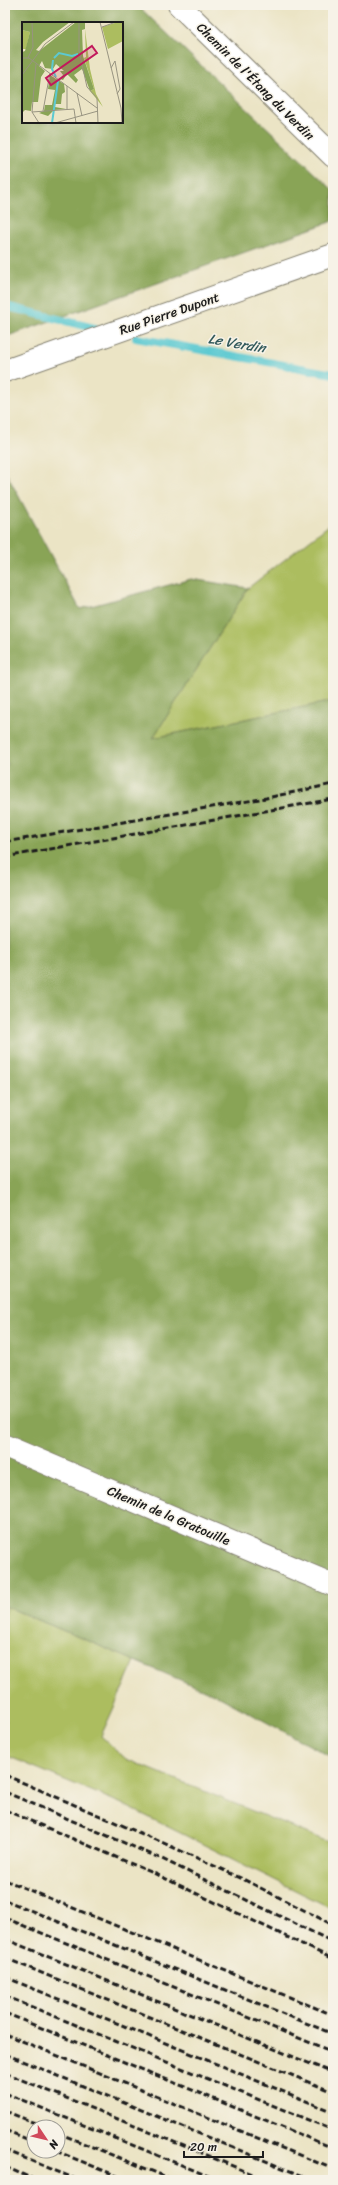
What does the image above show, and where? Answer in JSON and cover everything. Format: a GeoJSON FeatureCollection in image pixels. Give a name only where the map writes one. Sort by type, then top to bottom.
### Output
{"type":"FeatureCollection","features":[{"type":"Feature","properties":{"kind":"street","name":"Chemin de l'Étang du Verdin"},"geometry":{"type":"LineString","coordinates":[[179,5],[333,156]]}},
{"type":"Feature","properties":{"kind":"street","name":"Rue Pierre Dupont"},"geometry":{"type":"LineString","coordinates":[[5,371],[333,255]]}},
{"type":"Feature","properties":{"kind":"street","name":"Chemin de la Gratouille"},"geometry":{"type":"LineString","coordinates":[[5,1446],[333,1585]]}},
{"type":"Feature","properties":{"kind":"green space"},"geometry":{"type":"Polygon","coordinates":[[[5,5],[137,5],[333,190],[333,221],[5,337],[5,5]]]}},
{"type":"Feature","properties":{"kind":"green space"},"geometry":{"type":"Polygon","coordinates":[[[5,471],[80,609],[191,579],[248,588],[153,738],[333,701],[333,1758],[216,1695],[5,1606],[5,766],[8,765],[5,758],[5,471]]]}},
{"type":"Feature","properties":{"kind":"green space"},"geometry":{"type":"Polygon","coordinates":[[[333,522],[333,701],[153,738],[248,588],[333,522]]]}},
{"type":"Feature","properties":{"kind":"green space"},"geometry":{"type":"Polygon","coordinates":[[[5,1606],[135,1661],[101,1736],[126,1759],[333,1844],[333,1909],[120,1803],[5,1755],[5,1606]]]}},
{"type":"Feature","properties":{"kind":"waterway","name":"Le Verdin"},"geometry":{"type":"LineString","coordinates":[[5,306],[94,328]]}},
{"type":"Feature","properties":{"kind":"waterway","name":"Le Verdin"},"geometry":{"type":"LineString","coordinates":[[136,338],[333,374]]}},
{"type":"Feature","properties":{"kind":"railway"},"geometry":{"type":"LineString","coordinates":[[5,842],[266,798],[333,784]]}},
{"type":"Feature","properties":{"kind":"railway"},"geometry":{"type":"LineString","coordinates":[[5,857],[333,799]]}},
{"type":"Feature","properties":{"kind":"railway"},"geometry":{"type":"LineString","coordinates":[[5,1775],[243,1879],[333,1925]]}},
{"type":"Feature","properties":{"kind":"railway"},"geometry":{"type":"LineString","coordinates":[[5,1792],[162,1859],[333,1942]]}},
{"type":"Feature","properties":{"kind":"railway"},"geometry":{"type":"LineString","coordinates":[[5,1810],[158,1875],[333,1959]]}},
{"type":"Feature","properties":{"kind":"railway"},"geometry":{"type":"LineString","coordinates":[[5,1880],[333,2015]]}},
{"type":"Feature","properties":{"kind":"railway"},"geometry":{"type":"LineString","coordinates":[[5,1900],[333,2034]]}},
{"type":"Feature","properties":{"kind":"railway"},"geometry":{"type":"LineString","coordinates":[[5,1918],[333,2052]]}},
{"type":"Feature","properties":{"kind":"railway"},"geometry":{"type":"LineString","coordinates":[[5,1939],[333,2073]]}},
{"type":"Feature","properties":{"kind":"railway"},"geometry":{"type":"LineString","coordinates":[[5,1958],[333,2092]]}},
{"type":"Feature","properties":{"kind":"railway"},"geometry":{"type":"LineString","coordinates":[[5,1977],[333,2112]]}},
{"type":"Feature","properties":{"kind":"railway"},"geometry":{"type":"LineString","coordinates":[[5,1996],[333,2130]]}},
{"type":"Feature","properties":{"kind":"railway"},"geometry":{"type":"LineString","coordinates":[[5,2013],[333,2148]]}},
{"type":"Feature","properties":{"kind":"railway"},"geometry":{"type":"LineString","coordinates":[[5,2034],[333,2169]]}},
{"type":"Feature","properties":{"kind":"railway"},"geometry":{"type":"LineString","coordinates":[[5,2054],[312,2180]]}},
{"type":"Feature","properties":{"kind":"railway"},"geometry":{"type":"LineString","coordinates":[[5,2073],[267,2180]]}},
{"type":"Feature","properties":{"kind":"railway"},"geometry":{"type":"LineString","coordinates":[[5,2093],[218,2180]]}},
{"type":"Feature","properties":{"kind":"railway"},"geometry":{"type":"LineString","coordinates":[[5,2111],[26,2119]]}},
{"type":"Feature","properties":{"kind":"railway"},"geometry":{"type":"LineString","coordinates":[[5,2130],[26,2139]]}},
{"type":"Feature","properties":{"kind":"railway"},"geometry":{"type":"LineString","coordinates":[[66,2136],[174,2180]]}},
{"type":"Feature","properties":{"kind":"railway"},"geometry":{"type":"LineString","coordinates":[[5,2150],[78,2180]]}},
{"type":"Feature","properties":{"kind":"railway"},"geometry":{"type":"LineString","coordinates":[[66,2155],[127,2180]]}},
{"type":"Feature","properties":{"kind":"railway"},"geometry":{"type":"LineString","coordinates":[[5,2167],[36,2180]]}}]}
